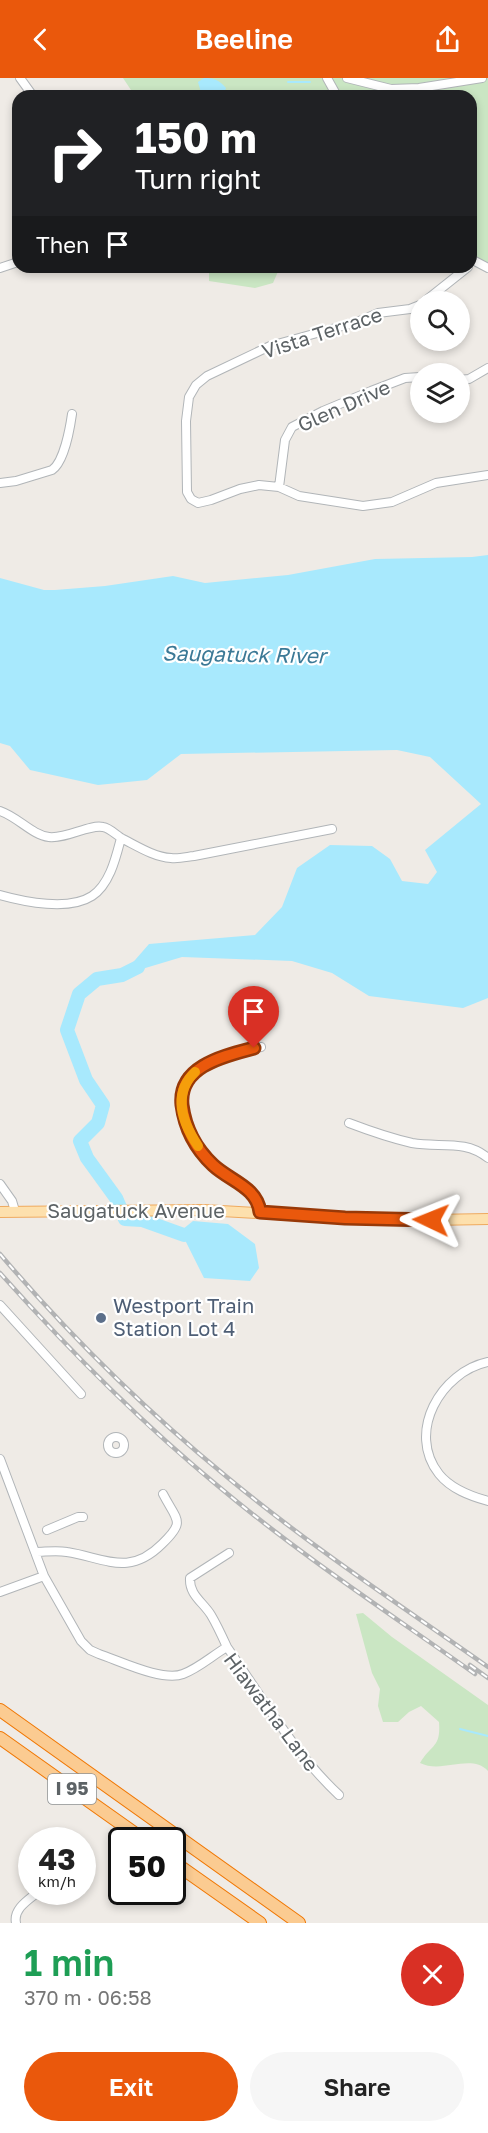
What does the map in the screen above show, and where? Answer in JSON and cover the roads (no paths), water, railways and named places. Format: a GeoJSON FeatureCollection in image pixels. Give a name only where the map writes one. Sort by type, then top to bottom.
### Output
{"type":"FeatureCollection","features":[{"type":"Feature","properties":{"kind":"highway","name":"I 95"},"geometry":{"type":"LineString","coordinates":[[0,1710],[299,1923]]}},
{"type":"Feature","properties":{"kind":"highway","name":"I 95"},"geometry":{"type":"LineString","coordinates":[[0,1738],[126,1827]]}},
{"type":"Feature","properties":{"kind":"highway"},"geometry":{"type":"LineString","coordinates":[[186,1871],[260,1923]]}},
{"type":"Feature","properties":{"kind":"main road","name":"Saugatuck Avenue"},"geometry":{"type":"LineString","coordinates":[[0,1212],[128,1210],[260,1212],[345,1218],[488,1219]]}},
{"type":"Feature","properties":{"kind":"street"},"geometry":{"type":"LineString","coordinates":[[347,78],[392,89],[419,88],[482,78]]}},
{"type":"Feature","properties":{"kind":"street"},"geometry":{"type":"LineString","coordinates":[[436,291],[455,273]]}},
{"type":"Feature","properties":{"kind":"street","name":"Vista Terrace"},"geometry":{"type":"LineString","coordinates":[[279,487],[259,485],[198,503],[192,499],[187,492],[186,421],[189,398],[196,385],[207,376],[270,346],[357,322],[378,313],[410,309]]}},
{"type":"Feature","properties":{"kind":"street"},"geometry":{"type":"LineString","coordinates":[[470,379],[488,369]]}},
{"type":"Feature","properties":{"kind":"street","name":"Glen Drive"},"geometry":{"type":"LineString","coordinates":[[279,487],[285,440],[292,427],[372,391],[410,378]]}},
{"type":"Feature","properties":{"kind":"street"},"geometry":{"type":"LineString","coordinates":[[0,483],[16,481],[57,467],[69,434],[72,414]]}},
{"type":"Feature","properties":{"kind":"street"},"geometry":{"type":"LineString","coordinates":[[279,487],[299,496],[363,506],[392,502],[436,483],[488,475]]}},
{"type":"Feature","properties":{"kind":"street"},"geometry":{"type":"LineString","coordinates":[[0,811],[11,815],[36,833],[46,837],[58,838],[94,827],[104,827],[155,854],[171,858],[194,856],[332,829]]}},
{"type":"Feature","properties":{"kind":"street"},"geometry":{"type":"LineString","coordinates":[[0,895],[28,902],[54,904],[80,901],[93,896],[108,876],[116,859],[121,838]]}},
{"type":"Feature","properties":{"kind":"street"},"geometry":{"type":"LineString","coordinates":[[260,1212],[252,1192],[213,1165],[199,1148],[186,1126],[182,1102],[185,1084],[200,1068],[222,1057],[261,1047]]}},
{"type":"Feature","properties":{"kind":"street"},"geometry":{"type":"LineString","coordinates":[[349,1123],[413,1143],[459,1145],[480,1152],[488,1158]]}},
{"type":"Feature","properties":{"kind":"street"},"geometry":{"type":"LineString","coordinates":[[0,1184],[12,1201],[15,1211]]}},
{"type":"Feature","properties":{"kind":"street"},"geometry":{"type":"LineString","coordinates":[[0,1305],[81,1394]]}},
{"type":"Feature","properties":{"kind":"street"},"geometry":{"type":"LineString","coordinates":[[488,1362],[463,1371],[444,1389],[430,1413],[426,1435],[431,1460],[443,1478],[462,1492],[488,1501]]}},
{"type":"Feature","properties":{"kind":"street","name":"Hiawatha Lane"},"geometry":{"type":"LineString","coordinates":[[0,1460],[45,1576],[81,1641],[90,1650],[163,1675],[176,1676],[185,1673],[227,1647],[300,1753],[319,1777],[339,1796]]}},
{"type":"Feature","properties":{"kind":"street"},"geometry":{"type":"LineString","coordinates":[[35,1552],[67,1552],[112,1563],[132,1564],[144,1559],[177,1530],[178,1524],[163,1494]]}},
{"type":"Feature","properties":{"kind":"street"},"geometry":{"type":"LineString","coordinates":[[47,1530],[83,1517]]}},
{"type":"Feature","properties":{"kind":"street"},"geometry":{"type":"LineString","coordinates":[[227,1647],[209,1612],[196,1599],[189,1586],[190,1578],[229,1554]]}},
{"type":"Feature","properties":{"kind":"street"},"geometry":{"type":"LineString","coordinates":[[0,1592],[45,1576]]}},
{"type":"Feature","properties":{"kind":"street"},"geometry":{"type":"LineString","coordinates":[[16,1923],[14,1917],[24,1905]]}},
{"type":"Feature","properties":{"kind":"water"},"geometry":{"type":"Polygon","coordinates":[[[204,78],[211,78],[226,88],[225,90],[200,90],[198,82],[204,78]]]}},
{"type":"Feature","properties":{"kind":"water","name":"Saugatuck River"},"geometry":{"type":"Polygon","coordinates":[[[488,555],[488,998],[463,1008],[369,996],[332,973],[292,961],[182,957],[122,975],[149,944],[255,935],[282,907],[297,868],[330,845],[372,846],[390,859],[402,881],[428,884],[437,872],[425,850],[481,804],[430,757],[397,750],[181,754],[147,780],[98,785],[30,770],[10,746],[0,743],[0,578],[44,590],[105,586],[173,576],[205,583],[288,575],[375,559],[488,555]]]}},
{"type":"Feature","properties":{"kind":"water"},"geometry":{"type":"Polygon","coordinates":[[[193,1221],[228,1224],[255,1244],[259,1268],[250,1281],[204,1278],[185,1240],[183,1229],[193,1221]]]}},
{"type":"Feature","properties":{"kind":"waterway"},"geometry":{"type":"LineString","coordinates":[[288,82],[310,82]]}},
{"type":"Feature","properties":{"kind":"waterway"},"geometry":{"type":"LineString","coordinates":[[138,967],[122,975],[97,979],[79,994],[67,1030],[86,1080],[103,1105],[98,1123],[80,1141],[87,1158],[116,1198],[125,1219],[142,1220],[184,1235]]}},
{"type":"Feature","properties":{"kind":"waterway"},"geometry":{"type":"LineString","coordinates":[[460,1729],[488,1736]]}},
{"type":"Feature","properties":{"kind":"railway"},"geometry":{"type":"LineString","coordinates":[[0,1254],[53,1314],[109,1371],[197,1452],[323,1551],[488,1667]]}},
{"type":"Feature","properties":{"kind":"railway"},"geometry":{"type":"LineString","coordinates":[[0,1273],[105,1384],[189,1461],[312,1559],[475,1674]]}},
{"type":"Feature","properties":{"kind":"railway"},"geometry":{"type":"LineString","coordinates":[[470,1665],[488,1678]]}},
{"type":"Feature","properties":{"kind":"place","name":"Westport Train Station Lot 4"},"geometry":{"type":"Point","coordinates":[101,1318]}}]}
